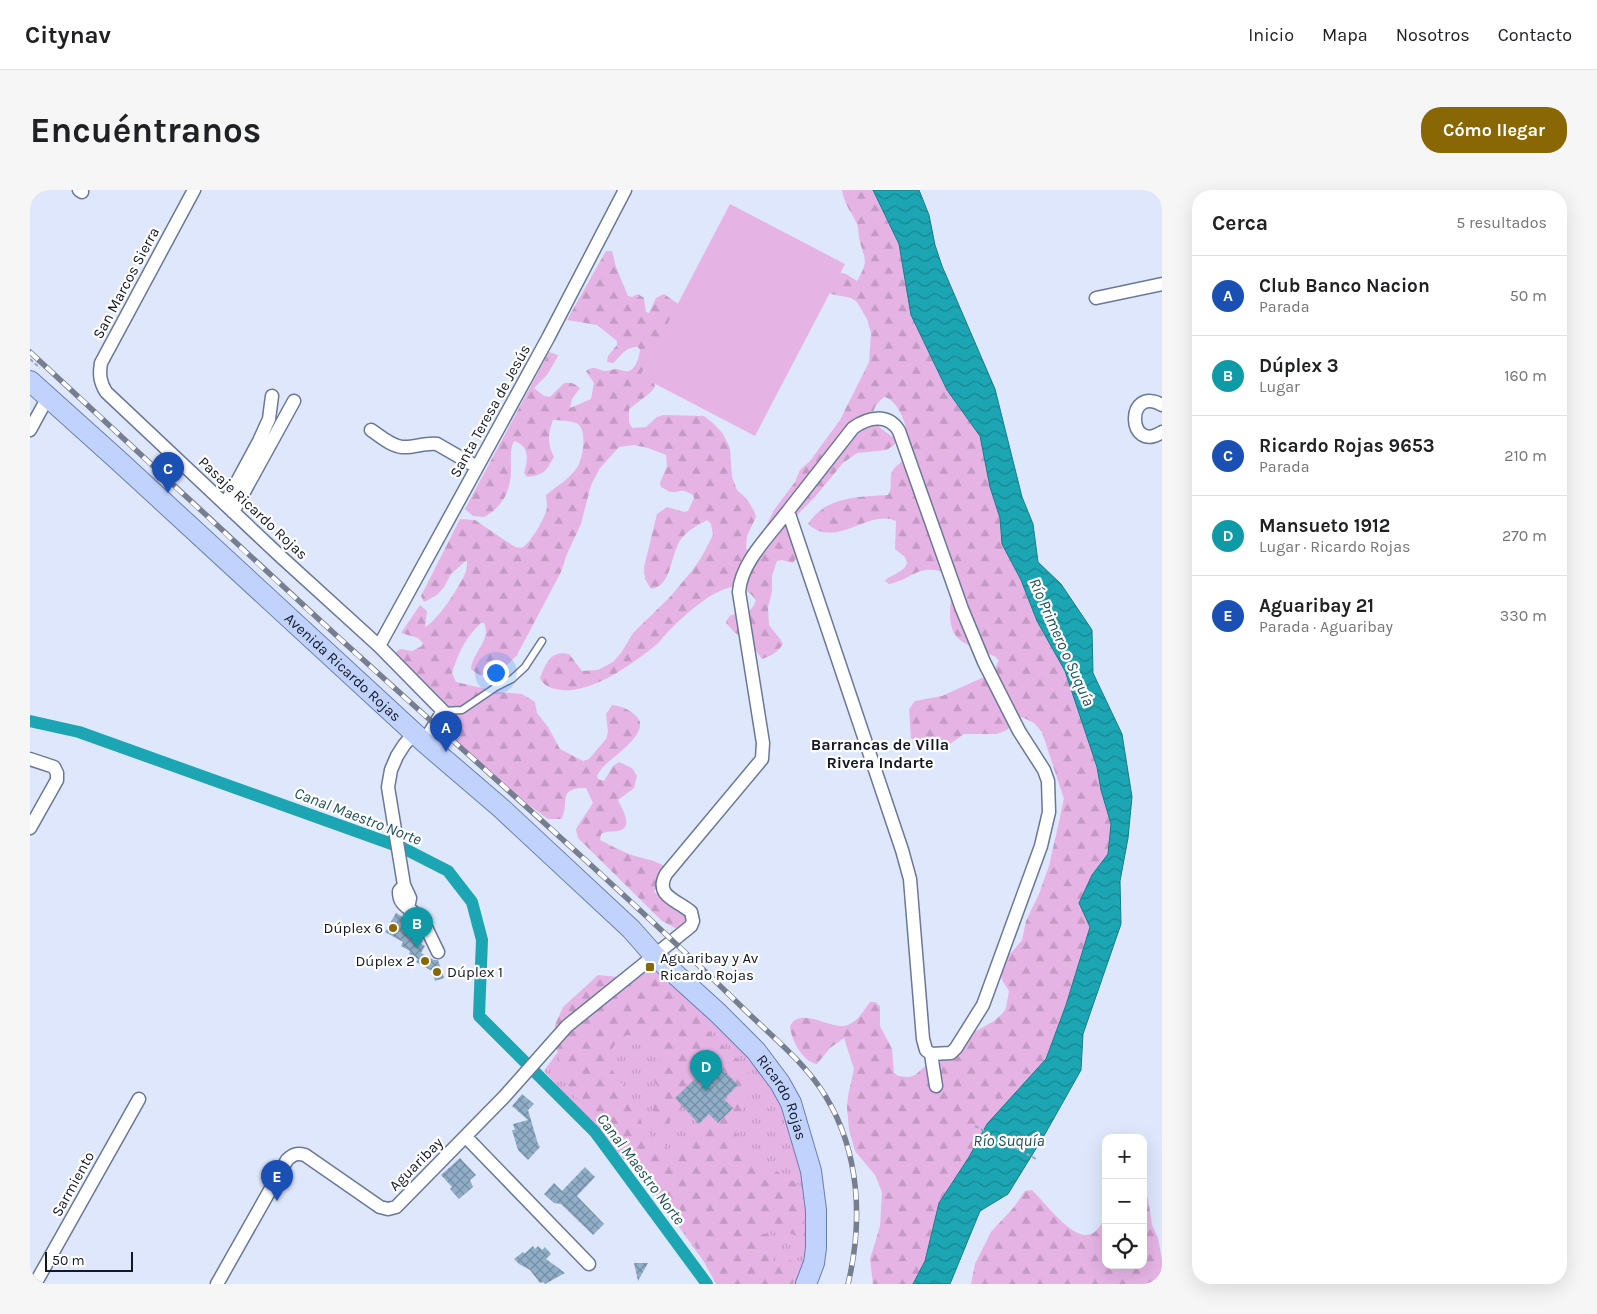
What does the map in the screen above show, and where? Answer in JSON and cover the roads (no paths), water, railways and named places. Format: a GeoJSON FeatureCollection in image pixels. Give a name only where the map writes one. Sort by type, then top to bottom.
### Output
{"type":"FeatureCollection","features":[{"type":"Feature","properties":{"kind":"main road","name":"Avenida Ricardo Rojas"},"geometry":{"type":"LineString","coordinates":[[30,381],[419,738],[501,808],[631,929],[654,955]]}},
{"type":"Feature","properties":{"kind":"main road","name":"Ricardo Rojas"},"geometry":{"type":"LineString","coordinates":[[654,955],[743,1037],[766,1064],[791,1103],[811,1172],[816,1210],[814,1263],[806,1284]]}},
{"type":"Feature","properties":{"kind":"street","name":"San Marcos Sierra"},"geometry":{"type":"LineString","coordinates":[[106,392],[100,381],[102,363],[194,190]]}},
{"type":"Feature","properties":{"kind":"street","name":"Santa Teresa de Jesús"},"geometry":{"type":"LineString","coordinates":[[379,646],[548,338],[625,190]]}},
{"type":"Feature","properties":{"kind":"street"},"geometry":{"type":"LineString","coordinates":[[1096,298],[1162,284]]}},
{"type":"Feature","properties":{"kind":"street","name":"Pasaje Ricardo Rojas"},"geometry":{"type":"LineString","coordinates":[[106,392],[379,646],[443,711]]}},
{"type":"Feature","properties":{"kind":"street"},"geometry":{"type":"LineString","coordinates":[[229,508],[269,418],[272,396]]}},
{"type":"Feature","properties":{"kind":"street"},"geometry":{"type":"LineString","coordinates":[[30,430],[48,397]]}},
{"type":"Feature","properties":{"kind":"street"},"geometry":{"type":"LineString","coordinates":[[229,508],[294,401]]}},
{"type":"Feature","properties":{"kind":"street"},"geometry":{"type":"LineString","coordinates":[[1162,406],[1156,402],[1146,402],[1137,409],[1134,420],[1135,425],[1143,434],[1154,436],[1162,432]]}},
{"type":"Feature","properties":{"kind":"street"},"geometry":{"type":"LineString","coordinates":[[879,418],[888,420],[896,425],[962,609],[984,662],[1019,731],[1044,770],[1048,781],[1049,812],[1041,846],[983,1005],[951,1053],[931,1054],[926,1050],[923,1039],[910,879],[902,850],[788,511],[853,428],[863,422],[879,418]]}},
{"type":"Feature","properties":{"kind":"street"},"geometry":{"type":"LineString","coordinates":[[371,430],[392,444],[401,447],[438,444],[477,467]]}},
{"type":"Feature","properties":{"kind":"street","name":"Aguaribay"},"geometry":{"type":"LineString","coordinates":[[217,1284],[287,1160],[292,1155],[298,1153],[305,1155],[380,1207],[388,1209],[396,1207],[504,1097],[566,1026],[687,930],[693,921],[691,912],[664,892],[662,884],[666,874],[762,759],[762,742],[739,592],[740,582],[749,562],[788,511]]}},
{"type":"Feature","properties":{"kind":"street"},"geometry":{"type":"LineString","coordinates":[[438,952],[422,919],[402,904],[399,897],[399,891],[404,885],[388,787],[397,756],[404,744],[419,738],[443,711]]}},
{"type":"Feature","properties":{"kind":"street"},"geometry":{"type":"LineString","coordinates":[[30,759],[54,767],[57,773],[57,780],[30,828]]}},
{"type":"Feature","properties":{"kind":"street"},"geometry":{"type":"LineString","coordinates":[[931,1054],[936,1086]]}},
{"type":"Feature","properties":{"kind":"street","name":"Sarmiento"},"geometry":{"type":"LineString","coordinates":[[35,1284],[140,1099]]}},
{"type":"Feature","properties":{"kind":"street"},"geometry":{"type":"LineString","coordinates":[[466,1137],[589,1264]]}},
{"type":"Feature","properties":{"kind":"lane"},"geometry":{"type":"LineString","coordinates":[[443,711],[462,710],[496,687],[512,679],[525,667],[542,641]]}},
{"type":"Feature","properties":{"kind":"water","name":"Río Suquía"},"geometry":{"type":"Polygon","coordinates":[[[873,190],[919,190],[929,215],[935,245],[942,266],[995,389],[1022,497],[1033,524],[1038,562],[1061,584],[1092,630],[1093,673],[1122,734],[1132,797],[1128,838],[1120,881],[1121,924],[1083,1034],[1081,1070],[1008,1194],[980,1211],[950,1284],[913,1284],[925,1261],[939,1203],[969,1157],[987,1124],[1046,1059],[1066,1005],[1090,927],[1079,903],[1092,875],[1108,854],[1111,824],[1101,790],[1097,767],[1065,671],[1037,621],[1021,580],[1002,544],[1000,518],[990,487],[980,436],[947,390],[911,315],[899,244],[873,190]]]}},
{"type":"Feature","properties":{"kind":"waterway","name":"Canal Maestro Norte"},"geometry":{"type":"LineString","coordinates":[[30,721],[79,732],[403,848],[448,871],[472,902],[482,940],[479,1016],[595,1132],[707,1284]]}},
{"type":"Feature","properties":{"kind":"railway"},"geometry":{"type":"LineString","coordinates":[[30,352],[338,637],[645,914],[809,1073],[826,1097],[837,1119],[846,1141],[852,1164],[857,1212],[856,1236],[848,1284]]}},
{"type":"Feature","properties":{"kind":"place","name":"Ricardo Rojas 9653"},"geometry":{"type":"Point","coordinates":[168,493]}},
{"type":"Feature","properties":{"kind":"place","name":"Club Banco Nacion"},"geometry":{"type":"Point","coordinates":[446,752]}},
{"type":"Feature","properties":{"kind":"place","name":"Dúplex 6"},"geometry":{"type":"Point","coordinates":[393,928]}},
{"type":"Feature","properties":{"kind":"place","name":"Dúplex 3"},"geometry":{"type":"Point","coordinates":[417,948]}},
{"type":"Feature","properties":{"kind":"place","name":"Dúplex 2"},"geometry":{"type":"Point","coordinates":[425,961]}},
{"type":"Feature","properties":{"kind":"place","name":"Aguaribay y Av Ricardo Rojas"},"geometry":{"type":"Point","coordinates":[650,967]}},
{"type":"Feature","properties":{"kind":"place","name":"Dúplex 1"},"geometry":{"type":"Point","coordinates":[437,972]}},
{"type":"Feature","properties":{"kind":"place","name":"Mansueto 1912"},"geometry":{"type":"Point","coordinates":[706,1091]}},
{"type":"Feature","properties":{"kind":"place","name":"Aguaribay 21"},"geometry":{"type":"Point","coordinates":[277,1201]}},
{"type":"Feature","properties":{"kind":"district","name":"Barrancas de Villa Rivera Indarte"},"geometry":{"type":"Point","coordinates":[880,753]}},
{"type":"Feature","properties":{"kind":"water label","name":"Río Primero o Suquía"},"geometry":{"type":"Point","coordinates":[1062,642]}}]}
